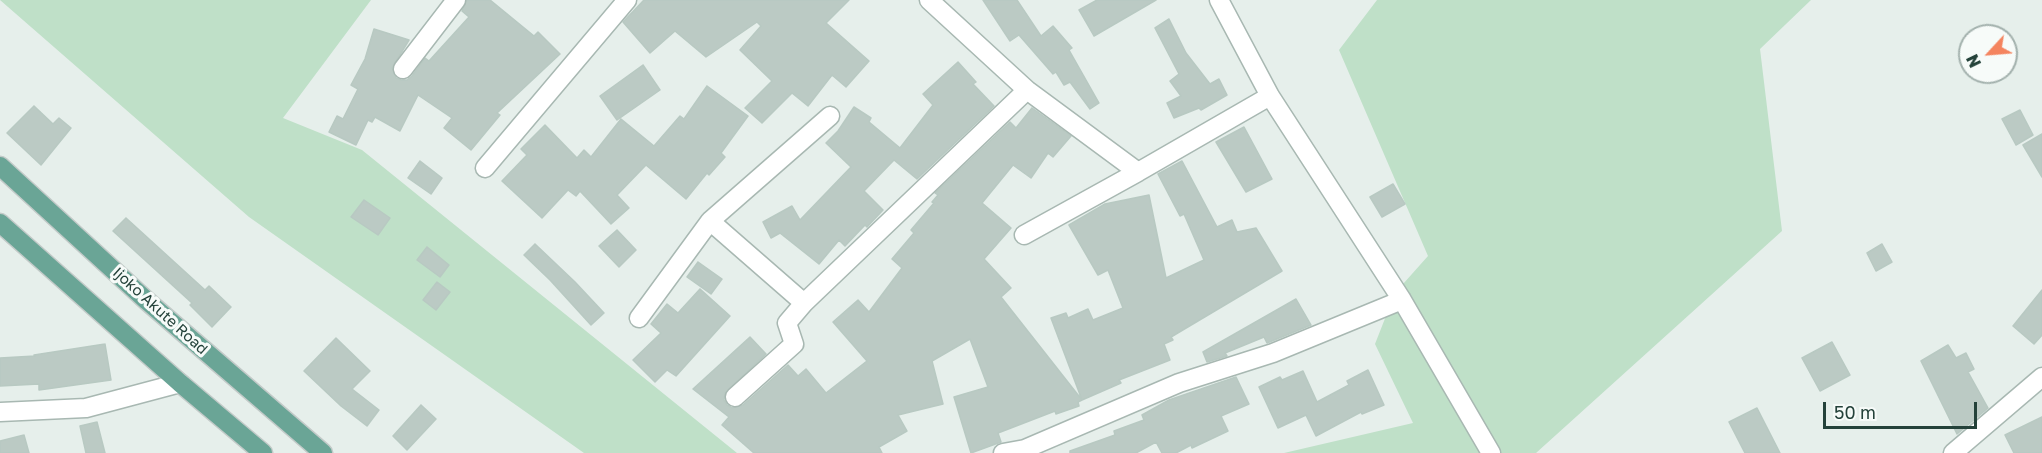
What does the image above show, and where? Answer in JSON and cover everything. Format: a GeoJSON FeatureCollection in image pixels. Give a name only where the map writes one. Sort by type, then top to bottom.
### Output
{"type":"FeatureCollection","features":[{"type":"Feature","properties":{"kind":"main road","name":"Ijoko Akute Road"},"geometry":{"type":"LineString","coordinates":[[0,166],[147,301],[323,453]]}},
{"type":"Feature","properties":{"kind":"main road"},"geometry":{"type":"LineString","coordinates":[[0,223],[180,383],[263,453]]}},
{"type":"Feature","properties":{"kind":"street"},"geometry":{"type":"LineString","coordinates":[[403,69],[456,0]]}},
{"type":"Feature","properties":{"kind":"street"},"geometry":{"type":"LineString","coordinates":[[484,168],[627,0]]}},
{"type":"Feature","properties":{"kind":"street"},"geometry":{"type":"LineString","coordinates":[[929,0],[1027,90],[1138,172]]}},
{"type":"Feature","properties":{"kind":"street"},"geometry":{"type":"LineString","coordinates":[[1219,0],[1270,96],[1402,300],[1488,448]]}},
{"type":"Feature","properties":{"kind":"street"},"geometry":{"type":"LineString","coordinates":[[735,397],[794,344],[787,323],[804,303],[1027,90]]}},
{"type":"Feature","properties":{"kind":"street"},"geometry":{"type":"LineString","coordinates":[[1024,235],[1270,96]]}},
{"type":"Feature","properties":{"kind":"street"},"geometry":{"type":"LineString","coordinates":[[639,318],[710,221],[830,116]]}},
{"type":"Feature","properties":{"kind":"street"},"geometry":{"type":"LineString","coordinates":[[710,221],[804,303]]}},
{"type":"Feature","properties":{"kind":"street"},"geometry":{"type":"LineString","coordinates":[[1003,453],[1025,449],[1179,383],[1273,353],[1402,300]]}},
{"type":"Feature","properties":{"kind":"street"},"geometry":{"type":"LineString","coordinates":[[1953,453],[2042,377]]}},
{"type":"Feature","properties":{"kind":"street"},"geometry":{"type":"LineString","coordinates":[[0,412],[86,408],[180,383]]}},
{"type":"Feature","properties":{"kind":"green space"},"geometry":{"type":"Polygon","coordinates":[[[0,0],[371,0],[283,118],[362,150],[737,453],[584,453],[249,217],[0,0]]]}},
{"type":"Feature","properties":{"kind":"green space"},"geometry":{"type":"Polygon","coordinates":[[[1377,0],[1811,0],[1760,49],[1782,231],[1536,453],[1284,453],[1413,423],[1375,344],[1395,293],[1428,256],[1339,50],[1377,0]]]}},
{"type":"Feature","properties":{"kind":"building"},"geometry":{"type":"Polygon","coordinates":[[[467,0],[490,0],[534,36],[538,32],[560,54],[497,113],[500,115],[471,150],[444,128],[452,118],[418,95],[400,131],[375,117],[372,122],[368,120],[356,145],[329,132],[337,116],[343,119],[358,89],[351,85],[365,59],[374,29],[409,40],[392,68],[396,78],[407,80],[425,58],[429,61],[469,17],[462,11],[467,0]]]}},
{"type":"Feature","properties":{"kind":"building"},"geometry":{"type":"Polygon","coordinates":[[[644,0],[849,0],[826,23],[869,61],[846,87],[832,75],[808,106],[792,93],[762,123],[745,108],[772,81],[740,50],[761,26],[757,22],[706,57],[675,31],[650,53],[623,22],[644,0]]]}},
{"type":"Feature","properties":{"kind":"building"},"geometry":{"type":"Polygon","coordinates":[[[983,0],[1017,0],[1041,36],[1053,26],[1072,48],[1069,50],[1099,103],[1090,109],[1070,82],[1064,85],[1056,72],[1053,74],[1019,35],[1010,41],[983,0]]]}},
{"type":"Feature","properties":{"kind":"building"},"geometry":{"type":"Polygon","coordinates":[[[1097,0],[1156,0],[1094,36],[1079,10],[1097,0]]]}},
{"type":"Feature","properties":{"kind":"building"},"geometry":{"type":"Polygon","coordinates":[[[1169,19],[1186,53],[1210,84],[1219,79],[1227,95],[1201,110],[1199,108],[1174,118],[1167,103],[1181,96],[1170,81],[1179,74],[1155,28],[1169,19]]]}},
{"type":"Feature","properties":{"kind":"building"},"geometry":{"type":"Polygon","coordinates":[[[958,62],[976,82],[973,84],[994,106],[917,179],[894,160],[864,191],[883,210],[867,227],[865,225],[845,246],[839,240],[819,264],[780,233],[771,238],[763,222],[792,206],[800,220],[851,167],[826,143],[838,131],[854,107],[871,118],[869,122],[900,148],[933,105],[923,94],[958,62]]]}},
{"type":"Feature","properties":{"kind":"building"},"geometry":{"type":"Polygon","coordinates":[[[643,65],[660,90],[617,120],[600,96],[643,65]]]}},
{"type":"Feature","properties":{"kind":"building"},"geometry":{"type":"Polygon","coordinates":[[[707,86],[748,116],[721,153],[725,157],[709,175],[707,173],[686,199],[646,165],[617,195],[629,208],[611,224],[580,191],[576,196],[568,190],[542,218],[502,181],[527,155],[521,149],[545,125],[577,158],[584,150],[591,157],[621,119],[654,146],[680,116],[684,119],[707,86]]]}},
{"type":"Feature","properties":{"kind":"building"},"geometry":{"type":"Polygon","coordinates":[[[34,106],[53,124],[59,118],[71,128],[41,165],[7,133],[34,106]]]}},
{"type":"Feature","properties":{"kind":"building"},"geometry":{"type":"Polygon","coordinates":[[[1032,108],[1071,136],[1053,157],[1048,153],[1031,178],[1013,165],[982,203],[1011,228],[984,259],[1011,288],[1001,297],[1082,400],[1078,402],[1079,406],[1056,414],[1055,411],[998,433],[1001,442],[971,453],[954,397],[988,387],[970,339],[932,361],[943,404],[898,415],[907,431],[879,447],[882,453],[754,453],[722,425],[729,417],[693,389],[750,337],[766,354],[725,393],[724,400],[732,408],[743,405],[788,365],[798,376],[806,369],[826,393],[867,361],[833,322],[858,300],[869,312],[902,268],[892,259],[914,233],[911,230],[934,203],[932,202],[938,195],[935,193],[1010,122],[1016,128],[1032,108]]]}},
{"type":"Feature","properties":{"kind":"building"},"geometry":{"type":"Polygon","coordinates":[[[2020,110],[2033,135],[2016,145],[2002,119],[2020,110]]]}},
{"type":"Feature","properties":{"kind":"building"},"geometry":{"type":"Polygon","coordinates":[[[1244,127],[1272,179],[1246,192],[1216,142],[1244,127]]]}},
{"type":"Feature","properties":{"kind":"building"},"geometry":{"type":"Polygon","coordinates":[[[2042,134],[2042,177],[2023,145],[2042,134]]]}},
{"type":"Feature","properties":{"kind":"building"},"geometry":{"type":"Polygon","coordinates":[[[420,161],[442,178],[431,194],[408,178],[420,161]]]}},
{"type":"Feature","properties":{"kind":"building"},"geometry":{"type":"Polygon","coordinates":[[[1182,161],[1217,227],[1232,220],[1237,232],[1256,228],[1282,271],[1171,337],[1173,340],[1164,344],[1170,360],[1119,380],[1121,383],[1082,400],[1051,318],[1066,313],[1068,318],[1088,309],[1093,320],[1123,308],[1108,270],[1098,275],[1069,225],[1105,204],[1149,195],[1166,278],[1204,260],[1184,214],[1180,216],[1158,174],[1182,161]]]}},
{"type":"Feature","properties":{"kind":"building"},"geometry":{"type":"Polygon","coordinates":[[[1393,184],[1405,204],[1382,217],[1370,197],[1393,184]]]}},
{"type":"Feature","properties":{"kind":"building"},"geometry":{"type":"Polygon","coordinates":[[[364,200],[390,218],[378,235],[351,217],[364,200]]]}},
{"type":"Feature","properties":{"kind":"building"},"geometry":{"type":"Polygon","coordinates":[[[126,218],[205,290],[209,286],[231,307],[212,327],[190,305],[192,303],[113,231],[126,218]]]}},
{"type":"Feature","properties":{"kind":"building"},"geometry":{"type":"Polygon","coordinates":[[[617,230],[636,250],[619,267],[599,246],[617,230]]]}},
{"type":"Feature","properties":{"kind":"building"},"geometry":{"type":"Polygon","coordinates":[[[535,244],[604,313],[591,325],[524,255],[535,244]]]}},
{"type":"Feature","properties":{"kind":"building"},"geometry":{"type":"Polygon","coordinates":[[[1882,244],[1892,262],[1876,271],[1867,253],[1882,244]]]}},
{"type":"Feature","properties":{"kind":"building"},"geometry":{"type":"Polygon","coordinates":[[[427,247],[449,265],[440,277],[417,260],[427,247]]]}},
{"type":"Feature","properties":{"kind":"building"},"geometry":{"type":"Polygon","coordinates":[[[698,262],[722,279],[711,294],[687,277],[698,262]]]}},
{"type":"Feature","properties":{"kind":"building"},"geometry":{"type":"Polygon","coordinates":[[[437,282],[450,292],[436,310],[423,300],[437,282]]]}},
{"type":"Feature","properties":{"kind":"building"},"geometry":{"type":"Polygon","coordinates":[[[700,289],[730,316],[676,376],[667,370],[655,382],[633,360],[661,333],[651,324],[667,304],[678,313],[700,289]]]}},
{"type":"Feature","properties":{"kind":"building"},"geometry":{"type":"Polygon","coordinates":[[[2042,290],[2042,335],[2034,344],[2013,326],[2042,290]]]}},
{"type":"Feature","properties":{"kind":"building"},"geometry":{"type":"Polygon","coordinates":[[[1296,299],[1311,325],[1267,343],[1264,337],[1225,353],[1227,356],[1207,362],[1203,352],[1296,299]]]}},
{"type":"Feature","properties":{"kind":"building"},"geometry":{"type":"Polygon","coordinates":[[[336,338],[370,371],[352,389],[379,410],[367,426],[341,406],[304,371],[336,338]]]}},
{"type":"Feature","properties":{"kind":"building"},"geometry":{"type":"Polygon","coordinates":[[[1832,342],[1850,375],[1820,391],[1802,358],[1832,342]]]}},
{"type":"Feature","properties":{"kind":"building"},"geometry":{"type":"Polygon","coordinates":[[[105,344],[111,380],[39,390],[39,384],[0,386],[0,358],[35,356],[105,344]]]}},
{"type":"Feature","properties":{"kind":"building"},"geometry":{"type":"Polygon","coordinates":[[[1948,345],[1956,358],[1966,353],[1974,369],[1968,372],[1988,408],[1957,434],[1921,361],[1948,345]]]}},
{"type":"Feature","properties":{"kind":"building"},"geometry":{"type":"Polygon","coordinates":[[[1368,370],[1384,405],[1362,414],[1361,412],[1316,436],[1306,415],[1278,428],[1259,387],[1280,377],[1282,380],[1303,371],[1317,402],[1349,385],[1347,381],[1368,370]]]}},
{"type":"Feature","properties":{"kind":"building"},"geometry":{"type":"Polygon","coordinates":[[[1236,377],[1249,404],[1221,416],[1228,431],[1192,448],[1191,445],[1176,453],[1162,453],[1156,442],[1136,453],[1070,453],[1070,451],[1115,435],[1114,431],[1144,420],[1142,415],[1169,400],[1236,377]]]}},
{"type":"Feature","properties":{"kind":"building"},"geometry":{"type":"Polygon","coordinates":[[[421,405],[436,419],[407,450],[393,436],[421,405]]]}},
{"type":"Feature","properties":{"kind":"building"},"geometry":{"type":"Polygon","coordinates":[[[1757,408],[1780,453],[1745,453],[1729,422],[1757,408]]]}},
{"type":"Feature","properties":{"kind":"building"},"geometry":{"type":"Polygon","coordinates":[[[2042,417],[2042,453],[2014,453],[2005,435],[2042,417]]]}},
{"type":"Feature","properties":{"kind":"building"},"geometry":{"type":"Polygon","coordinates":[[[97,422],[105,453],[86,453],[80,426],[97,422]]]}},
{"type":"Feature","properties":{"kind":"building"},"geometry":{"type":"Polygon","coordinates":[[[24,435],[29,453],[0,453],[0,441],[24,435]]]}}]}
